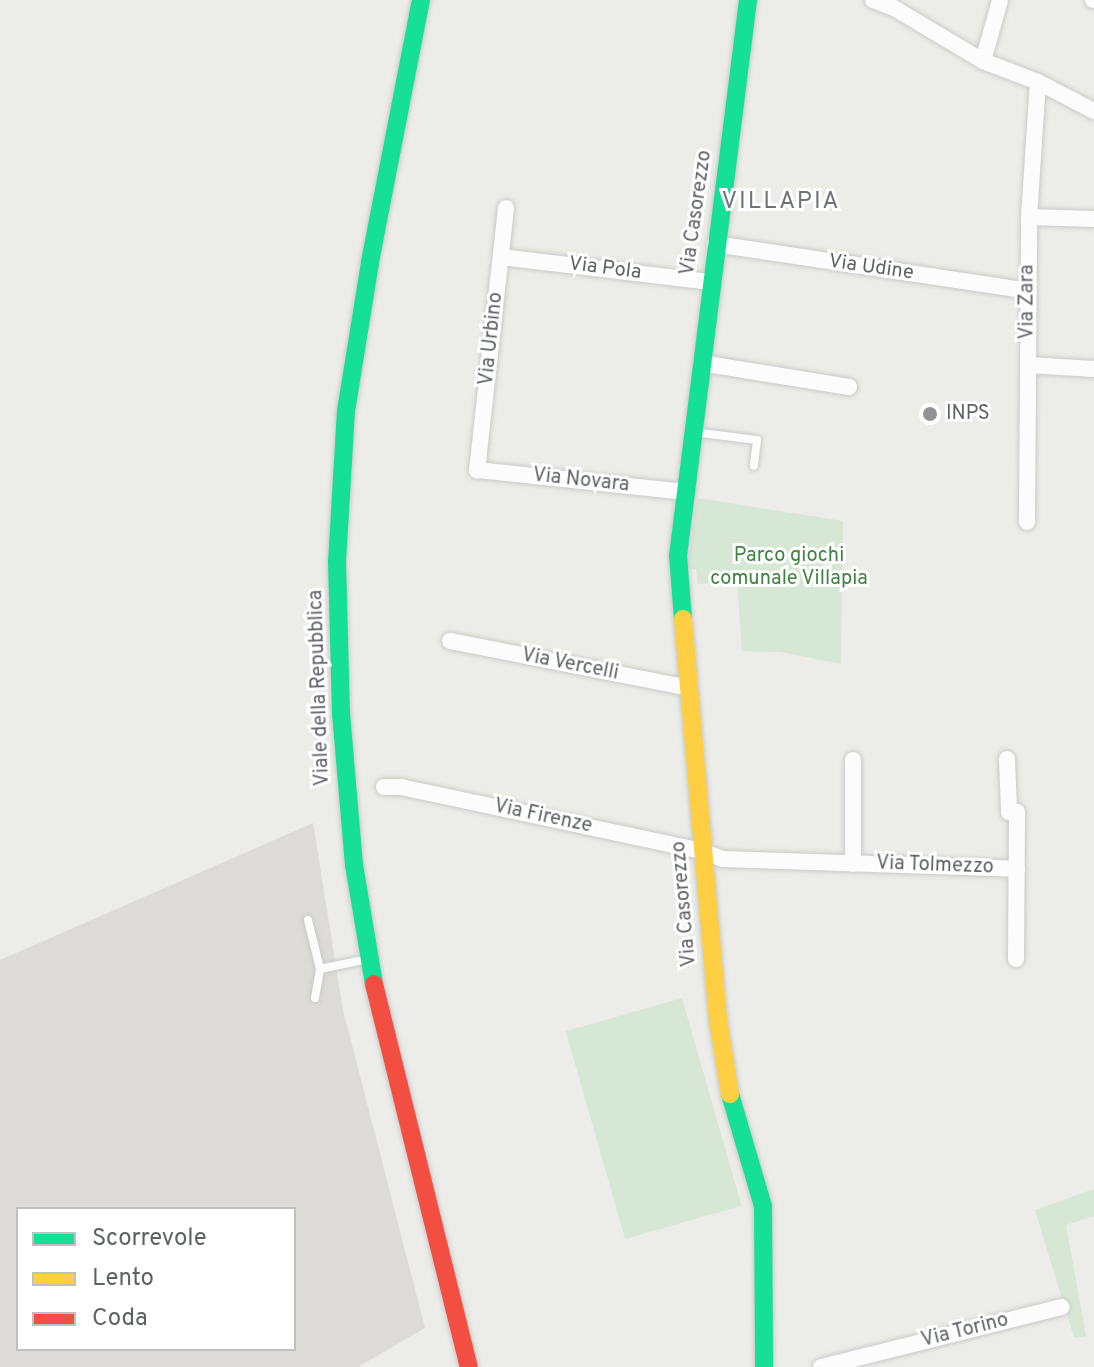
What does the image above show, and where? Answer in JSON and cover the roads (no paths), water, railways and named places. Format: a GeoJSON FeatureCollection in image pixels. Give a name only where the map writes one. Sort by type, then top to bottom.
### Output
{"type":"FeatureCollection","features":[{"type":"Feature","properties":{"kind":"street","name":"Viale della Repubblica"},"geometry":{"type":"LineString","coordinates":[[421,0],[356,336],[340,487],[337,562],[341,714],[351,840],[369,959],[390,1063],[469,1367]]}},
{"type":"Feature","properties":{"kind":"street","name":"Via Casorezzo"},"geometry":{"type":"LineString","coordinates":[[748,0],[710,282],[678,556],[701,851],[718,1020],[730,1094],[763,1206],[764,1367]]}},
{"type":"Feature","properties":{"kind":"street"},"geometry":{"type":"LineString","coordinates":[[873,0],[983,61],[1038,82],[1094,111]]}},
{"type":"Feature","properties":{"kind":"street"},"geometry":{"type":"LineString","coordinates":[[983,61],[1000,0]]}},
{"type":"Feature","properties":{"kind":"street","name":"Via Zara"},"geometry":{"type":"LineString","coordinates":[[1027,522],[1029,217],[1038,82]]}},
{"type":"Feature","properties":{"kind":"street","name":"Via Urbino"},"geometry":{"type":"LineString","coordinates":[[477,470],[506,208]]}},
{"type":"Feature","properties":{"kind":"street"},"geometry":{"type":"LineString","coordinates":[[1029,217],[1094,219]]}},
{"type":"Feature","properties":{"kind":"street","name":"Via Udine"},"geometry":{"type":"LineString","coordinates":[[715,244],[1028,291]]}},
{"type":"Feature","properties":{"kind":"street","name":"Via Pola"},"geometry":{"type":"LineString","coordinates":[[501,257],[710,282]]}},
{"type":"Feature","properties":{"kind":"street"},"geometry":{"type":"LineString","coordinates":[[701,363],[849,387]]}},
{"type":"Feature","properties":{"kind":"street"},"geometry":{"type":"LineString","coordinates":[[1028,365],[1094,369]]}},
{"type":"Feature","properties":{"kind":"street","name":"Via Novara"},"geometry":{"type":"LineString","coordinates":[[477,470],[685,492]]}},
{"type":"Feature","properties":{"kind":"street","name":"Via Vercelli"},"geometry":{"type":"LineString","coordinates":[[450,641],[689,688]]}},
{"type":"Feature","properties":{"kind":"street"},"geometry":{"type":"LineString","coordinates":[[1007,759],[1009,812],[1017,812],[1016,959]]}},
{"type":"Feature","properties":{"kind":"street","name":"Via Tolmezzo"},"geometry":{"type":"LineString","coordinates":[[853,760],[853,864]]}},
{"type":"Feature","properties":{"kind":"street","name":"Via Firenze"},"geometry":{"type":"LineString","coordinates":[[384,787],[401,787],[701,851]]}},
{"type":"Feature","properties":{"kind":"street","name":"Via Tolmezzo"},"geometry":{"type":"LineString","coordinates":[[701,851],[723,859],[1017,869]]}},
{"type":"Feature","properties":{"kind":"street","name":"Via Torino"},"geometry":{"type":"LineString","coordinates":[[821,1367],[1062,1307]]}},
{"type":"Feature","properties":{"kind":"lane"},"geometry":{"type":"LineString","coordinates":[[692,432],[757,440],[754,466]]}},
{"type":"Feature","properties":{"kind":"lane"},"geometry":{"type":"LineString","coordinates":[[308,920],[320,969],[315,998]]}},
{"type":"Feature","properties":{"kind":"lane"},"geometry":{"type":"LineString","coordinates":[[320,969],[369,959]]}},
{"type":"Feature","properties":{"kind":"place","name":"INPS"},"geometry":{"type":"Point","coordinates":[930,414]}},
{"type":"Feature","properties":{"kind":"district","name":"VILLAPIA"},"geometry":{"type":"Point","coordinates":[781,203]}},
{"type":"Feature","properties":{"kind":"park label","name":"Parco giochi comunale Villapia"},"geometry":{"type":"Point","coordinates":[789,568]}}]}
